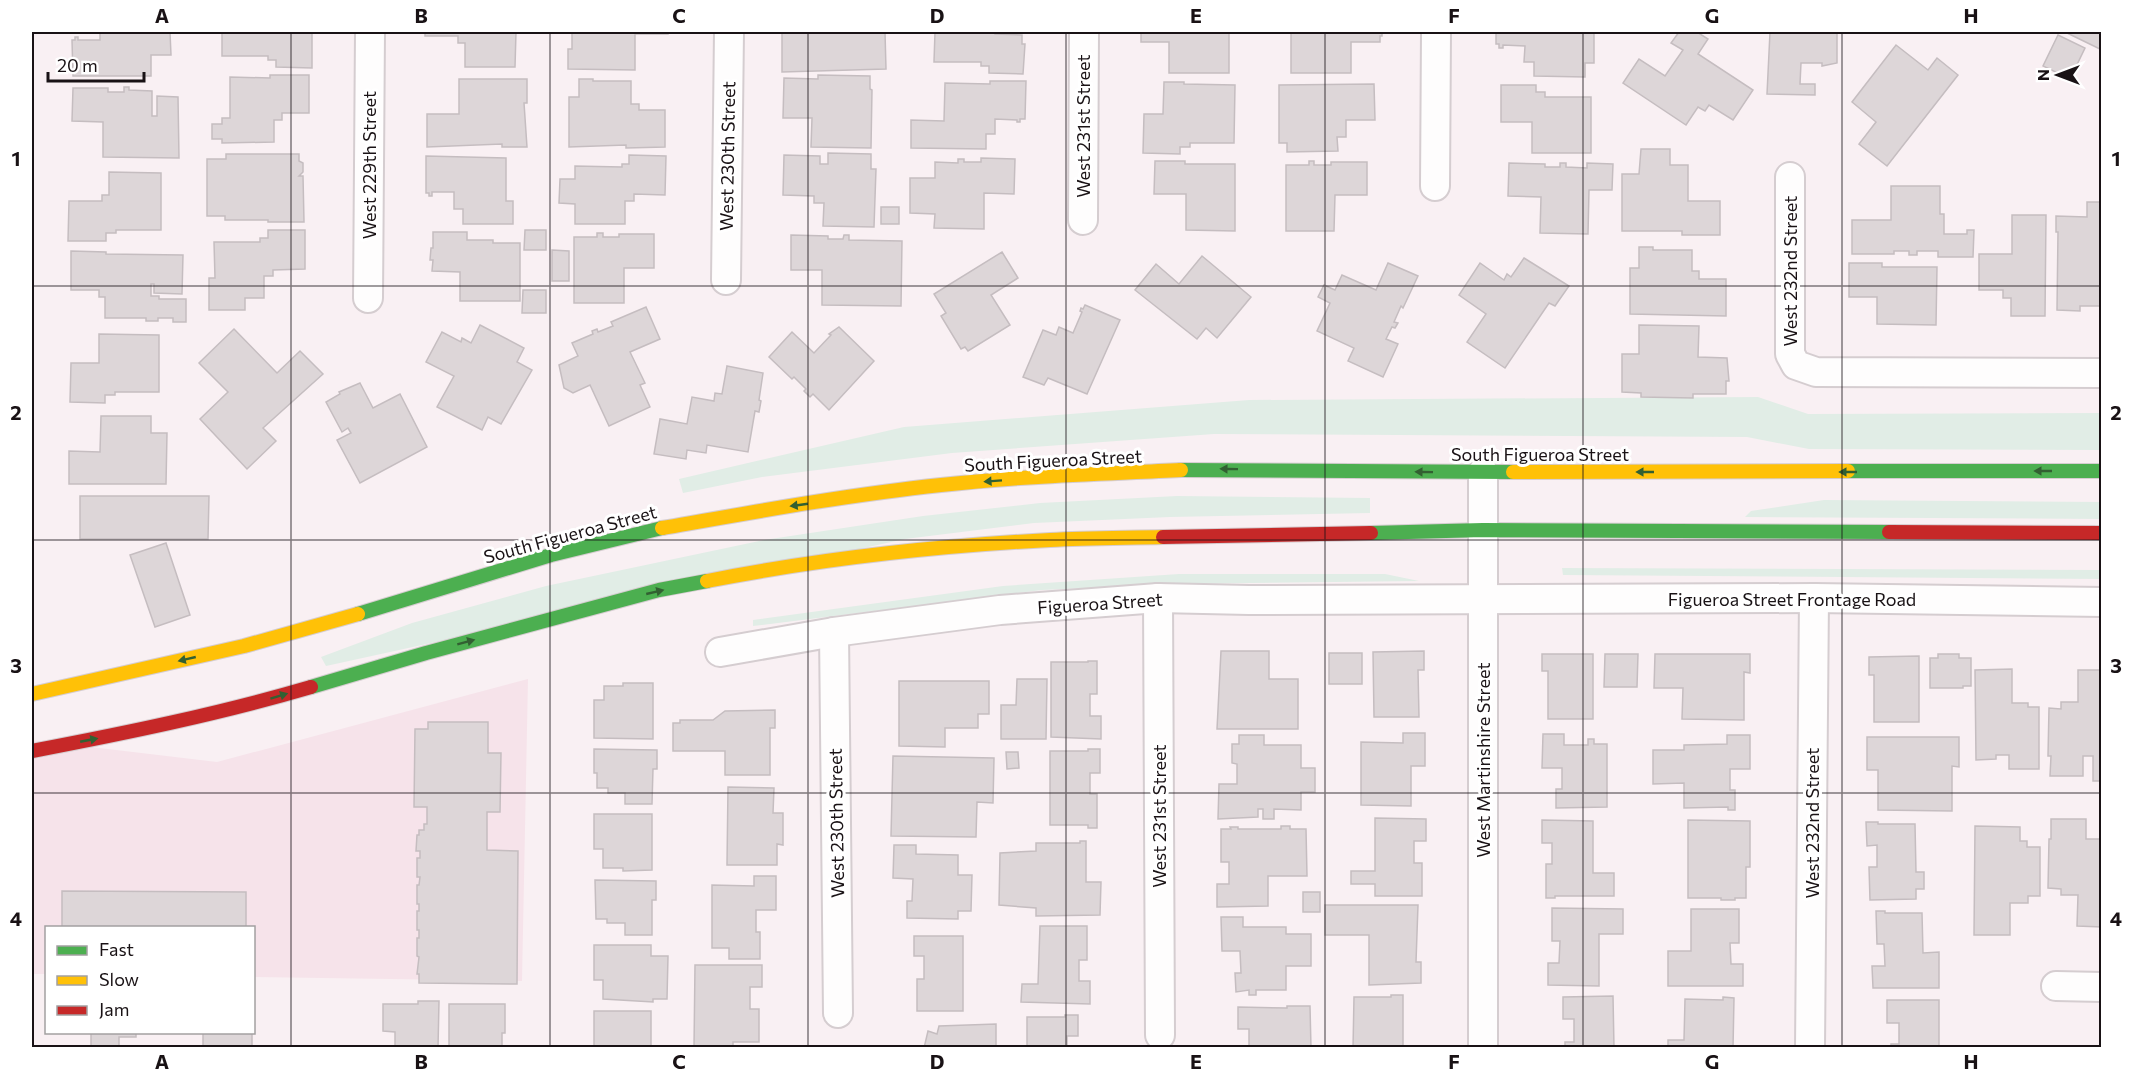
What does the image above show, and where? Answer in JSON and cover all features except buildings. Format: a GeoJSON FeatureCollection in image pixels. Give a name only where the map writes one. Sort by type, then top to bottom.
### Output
{"type":"FeatureCollection","features":[{"type":"Feature","properties":{"kind":"main road","name":"South Figueroa Street"},"geometry":{"type":"LineString","coordinates":[[32,694],[244,646],[416,597],[551,555],[655,529],[770,509],[940,485],[1209,469],[1483,472],[2102,471]]}},
{"type":"Feature","properties":{"kind":"main road"},"geometry":{"type":"LineString","coordinates":[[32,751],[165,725],[253,704],[573,612],[659,590],[769,569],[916,551],[1050,540],[1483,531],[2102,533]]}},
{"type":"Feature","properties":{"kind":"street","name":"West 229th Street"},"geometry":{"type":"LineString","coordinates":[[368,298],[370,32]]}},
{"type":"Feature","properties":{"kind":"street","name":"West 230th Street"},"geometry":{"type":"LineString","coordinates":[[726,280],[729,32]]}},
{"type":"Feature","properties":{"kind":"street","name":"West 231st Street"},"geometry":{"type":"LineString","coordinates":[[1083,220],[1084,32]]}},
{"type":"Feature","properties":{"kind":"street"},"geometry":{"type":"LineString","coordinates":[[1435,186],[1436,32]]}},
{"type":"Feature","properties":{"kind":"street","name":"West 232nd Street"},"geometry":{"type":"LineString","coordinates":[[1790,177],[1790,354],[1796,365],[1816,372],[2102,373]]}},
{"type":"Feature","properties":{"kind":"street","name":"West Martinshire Street"},"geometry":{"type":"LineString","coordinates":[[1483,472],[1483,1047]]}},
{"type":"Feature","properties":{"kind":"street","name":"West 231st Street"},"geometry":{"type":"LineString","coordinates":[[1158,598],[1160,1035]]}},
{"type":"Feature","properties":{"kind":"street","name":"Figueroa Street"},"geometry":{"type":"LineString","coordinates":[[720,652],[834,633],[1000,610],[1158,598],[1483,599]]}},
{"type":"Feature","properties":{"kind":"street","name":"West 232nd Street"},"geometry":{"type":"LineString","coordinates":[[1810,1047],[1814,598]]}},
{"type":"Feature","properties":{"kind":"street","name":"Figueroa Street Frontage Road"},"geometry":{"type":"LineString","coordinates":[[1483,599],[1814,598],[2102,602]]}},
{"type":"Feature","properties":{"kind":"street","name":"West 230th Street"},"geometry":{"type":"LineString","coordinates":[[834,633],[838,1013]]}},
{"type":"Feature","properties":{"kind":"street"},"geometry":{"type":"LineString","coordinates":[[2056,986],[2102,987]]}},
{"type":"Feature","properties":{"kind":"shaded area"},"geometry":{"type":"Polygon","coordinates":[[[1758,397],[1808,414],[2102,413],[2101,450],[1809,449],[1747,437],[1214,434],[952,453],[762,477],[683,493],[679,479],[904,427],[1249,400],[1758,397]]]}},
{"type":"Feature","properties":{"kind":"shaded area"},"geometry":{"type":"Polygon","coordinates":[[[1177,496],[1370,498],[1370,513],[1170,517],[1034,523],[905,539],[326,666],[321,657],[412,623],[546,586],[764,540],[923,516],[1040,503],[1177,496]]]}},
{"type":"Feature","properties":{"kind":"shaded area"},"geometry":{"type":"Polygon","coordinates":[[[1824,500],[2102,502],[2101,519],[1745,517],[1751,511],[1824,500]]]}},
{"type":"Feature","properties":{"kind":"shaded area"},"geometry":{"type":"Polygon","coordinates":[[[1562,568],[2101,570],[2102,579],[1563,575],[1562,568]]]}},
{"type":"Feature","properties":{"kind":"shaded area"},"geometry":{"type":"Polygon","coordinates":[[[1179,574],[1385,574],[1419,581],[1171,584],[1042,590],[753,626],[753,620],[1003,586],[1179,574]]]}},
{"type":"Feature","properties":{"kind":"shaded area"},"geometry":{"type":"Polygon","coordinates":[[[528,679],[522,981],[255,977],[255,926],[45,926],[45,974],[32,974],[32,740],[217,762],[528,679]]]}},
{"type":"Feature","properties":{"kind":"traffic: fast"},"geometry":{"type":"LineString","coordinates":[[1181,470],[1513,472]]}},
{"type":"Feature","properties":{"kind":"traffic: fast"},"geometry":{"type":"LineString","coordinates":[[1848,471],[2102,471]]}},
{"type":"Feature","properties":{"kind":"traffic: fast"},"geometry":{"type":"LineString","coordinates":[[358,614],[551,555],[662,528]]}},
{"type":"Feature","properties":{"kind":"traffic: fast"},"geometry":{"type":"LineString","coordinates":[[1371,533],[1483,530],[1889,532]]}},
{"type":"Feature","properties":{"kind":"traffic: fast"},"geometry":{"type":"LineString","coordinates":[[311,687],[426,653],[659,590],[707,581]]}},
{"type":"Feature","properties":{"kind":"traffic: slow"},"geometry":{"type":"LineString","coordinates":[[662,528],[836,499],[941,485],[1031,477],[1181,470]]}},
{"type":"Feature","properties":{"kind":"traffic: slow"},"geometry":{"type":"LineString","coordinates":[[1513,472],[1848,471]]}},
{"type":"Feature","properties":{"kind":"traffic: slow"},"geometry":{"type":"LineString","coordinates":[[707,581],[792,566],[920,550],[1050,540],[1163,537]]}},
{"type":"Feature","properties":{"kind":"traffic: slow"},"geometry":{"type":"LineString","coordinates":[[32,694],[244,646],[358,614]]}},
{"type":"Feature","properties":{"kind":"traffic: jam"},"geometry":{"type":"LineString","coordinates":[[1889,532],[2102,533]]}},
{"type":"Feature","properties":{"kind":"traffic: jam"},"geometry":{"type":"LineString","coordinates":[[1163,537],[1371,533]]}},
{"type":"Feature","properties":{"kind":"traffic: jam"},"geometry":{"type":"LineString","coordinates":[[32,751],[242,706],[311,687]]}}]}
